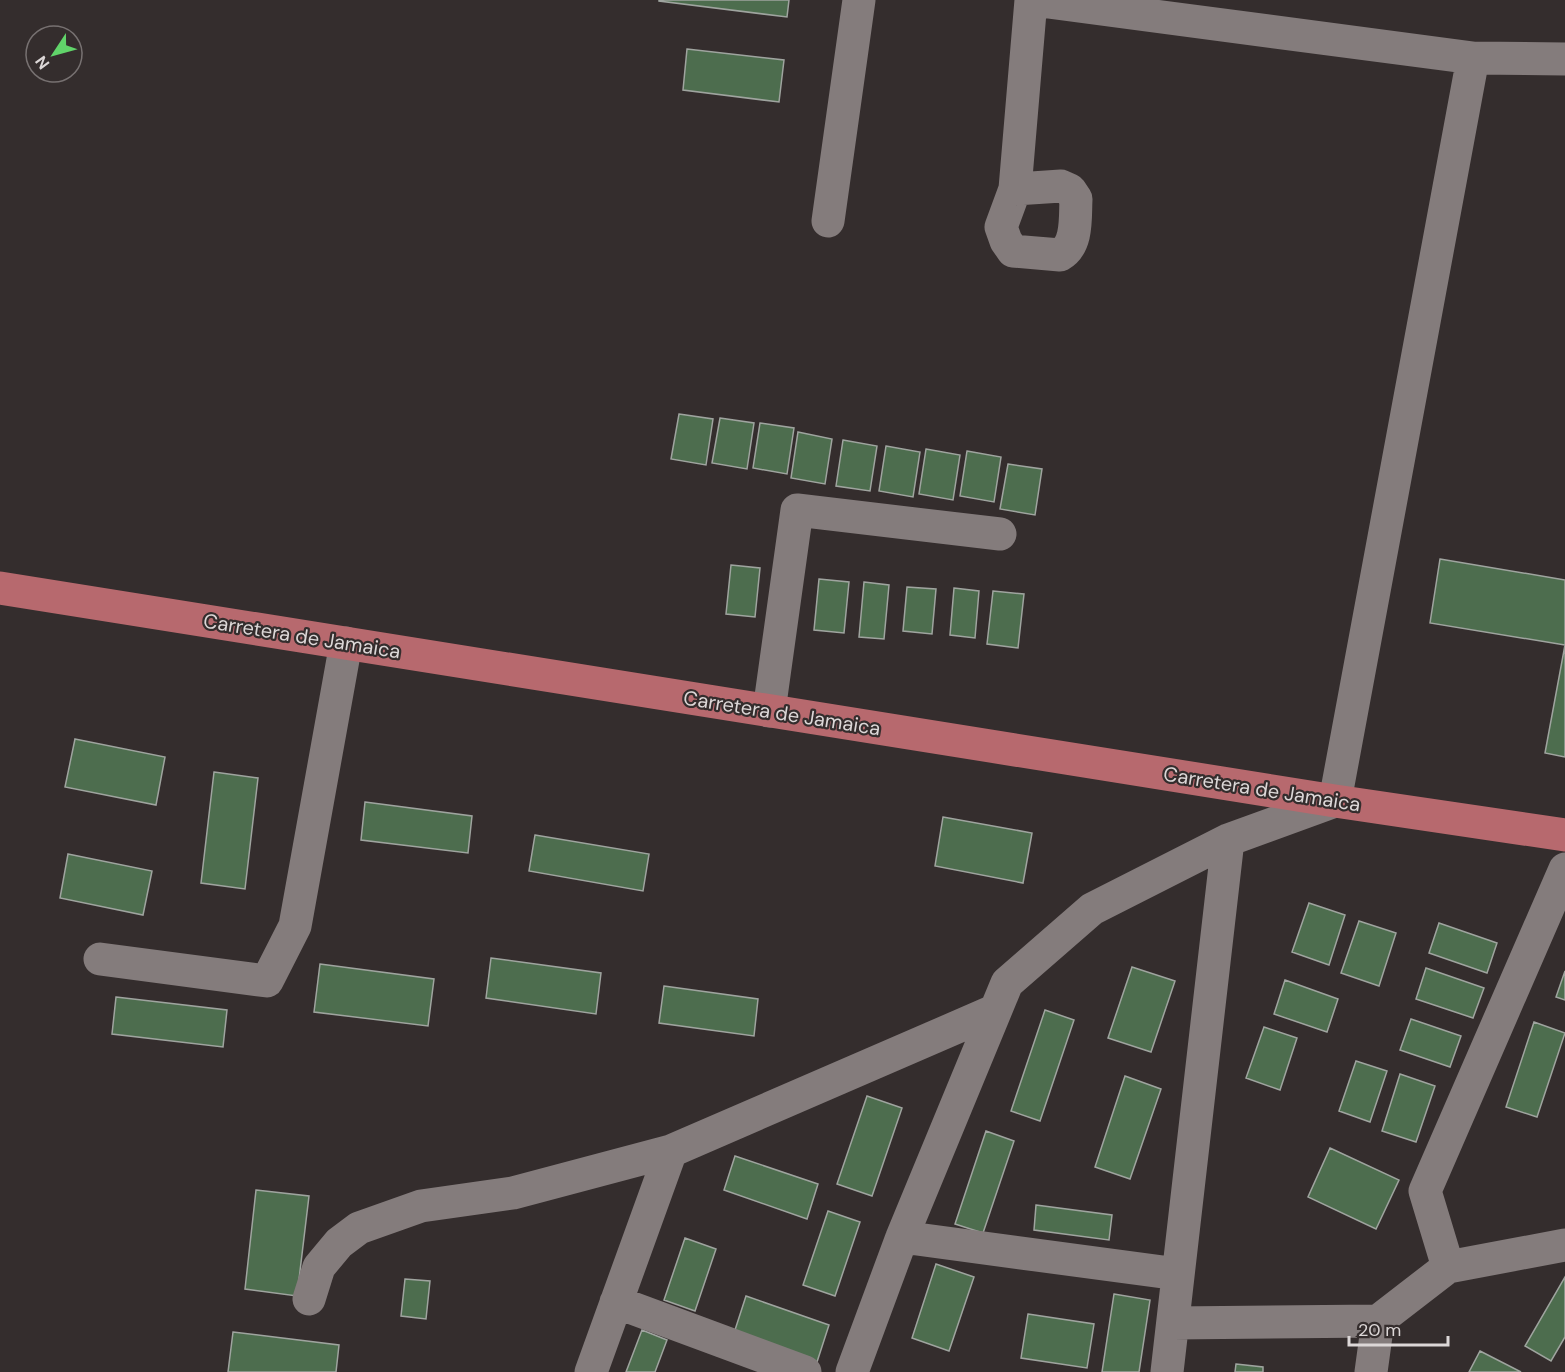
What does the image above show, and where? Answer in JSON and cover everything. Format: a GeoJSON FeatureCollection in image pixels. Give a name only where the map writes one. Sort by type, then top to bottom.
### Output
{"type":"FeatureCollection","features":[{"type":"Feature","properties":{"kind":"main road","name":"Carretera de Jamaica"},"geometry":{"type":"LineString","coordinates":[[0,588],[1335,801],[1565,835]]}},
{"type":"Feature","properties":{"kind":"street"},"geometry":{"type":"LineString","coordinates":[[828,222],[859,0]]}},
{"type":"Feature","properties":{"kind":"street"},"geometry":{"type":"LineString","coordinates":[[1015,189],[1032,0],[1473,58],[1565,59]]}},
{"type":"Feature","properties":{"kind":"street"},"geometry":{"type":"LineString","coordinates":[[852,1372],[902,1236],[1007,983],[1092,909],[1228,840],[1335,801],[1473,58]]}},
{"type":"Feature","properties":{"kind":"street"},"geometry":{"type":"LineString","coordinates":[[769,711],[797,510],[1000,534]]}},
{"type":"Feature","properties":{"kind":"street"},"geometry":{"type":"LineString","coordinates":[[100,959],[267,981],[295,926],[346,643]]}},
{"type":"Feature","properties":{"kind":"street"},"geometry":{"type":"LineString","coordinates":[[1167,1372],[1228,840]]}},
{"type":"Feature","properties":{"kind":"street"},"geometry":{"type":"LineString","coordinates":[[1448,1267],[1425,1191],[1565,869]]}},
{"type":"Feature","properties":{"kind":"street"},"geometry":{"type":"LineString","coordinates":[[309,1299],[319,1267],[339,1243],[359,1228],[421,1206],[513,1193],[671,1152],[994,1011]]}},
{"type":"Feature","properties":{"kind":"street"},"geometry":{"type":"LineString","coordinates":[[591,1372],[671,1152]]}},
{"type":"Feature","properties":{"kind":"street"},"geometry":{"type":"LineString","coordinates":[[902,1236],[1178,1274]]}},
{"type":"Feature","properties":{"kind":"street"},"geometry":{"type":"LineString","coordinates":[[1173,1323],[1378,1321],[1448,1267],[1565,1245]]}},
{"type":"Feature","properties":{"kind":"street"},"geometry":{"type":"LineString","coordinates":[[615,1302],[805,1372]]}},
{"type":"Feature","properties":{"kind":"street"},"geometry":{"type":"LineString","coordinates":[[1371,1372],[1378,1321]]}},
{"type":"Feature","properties":{"kind":"building"},"geometry":{"type":"Polygon","coordinates":[[[659,0],[789,0],[787,17],[659,0]]]}},
{"type":"Feature","properties":{"kind":"building"},"geometry":{"type":"Polygon","coordinates":[[[687,49],[784,60],[779,102],[683,90],[687,49]]]}},
{"type":"Feature","properties":{"kind":"building"},"geometry":{"type":"Polygon","coordinates":[[[679,414],[713,419],[706,465],[671,459],[679,414]]]}},
{"type":"Feature","properties":{"kind":"building"},"geometry":{"type":"Polygon","coordinates":[[[720,418],[754,423],[747,469],[712,463],[720,418]]]}},
{"type":"Feature","properties":{"kind":"building"},"geometry":{"type":"Polygon","coordinates":[[[760,423],[794,428],[787,474],[753,468],[760,423]]]}},
{"type":"Feature","properties":{"kind":"building"},"geometry":{"type":"Polygon","coordinates":[[[798,432],[832,439],[825,484],[791,478],[798,432]]]}},
{"type":"Feature","properties":{"kind":"building"},"geometry":{"type":"Polygon","coordinates":[[[843,440],[877,446],[870,491],[836,486],[843,440]]]}},
{"type":"Feature","properties":{"kind":"building"},"geometry":{"type":"Polygon","coordinates":[[[886,446],[920,452],[913,497],[879,491],[886,446]]]}},
{"type":"Feature","properties":{"kind":"building"},"geometry":{"type":"Polygon","coordinates":[[[926,449],[960,455],[953,500],[919,494],[926,449]]]}},
{"type":"Feature","properties":{"kind":"building"},"geometry":{"type":"Polygon","coordinates":[[[967,451],[1001,457],[994,502],[960,496],[967,451]]]}},
{"type":"Feature","properties":{"kind":"building"},"geometry":{"type":"Polygon","coordinates":[[[1008,464],[1042,469],[1035,515],[1000,509],[1008,464]]]}},
{"type":"Feature","properties":{"kind":"building"},"geometry":{"type":"Polygon","coordinates":[[[1440,559],[1565,580],[1565,645],[1430,623],[1440,559]]]}},
{"type":"Feature","properties":{"kind":"building"},"geometry":{"type":"Polygon","coordinates":[[[731,565],[760,568],[755,617],[726,614],[731,565]]]}},
{"type":"Feature","properties":{"kind":"building"},"geometry":{"type":"Polygon","coordinates":[[[819,579],[849,582],[844,633],[814,630],[819,579]]]}},
{"type":"Feature","properties":{"kind":"building"},"geometry":{"type":"Polygon","coordinates":[[[864,582],[889,585],[884,639],[859,637],[864,582]]]}},
{"type":"Feature","properties":{"kind":"building"},"geometry":{"type":"Polygon","coordinates":[[[907,587],[936,589],[932,634],[903,631],[907,587]]]}},
{"type":"Feature","properties":{"kind":"building"},"geometry":{"type":"Polygon","coordinates":[[[954,588],[979,591],[975,638],[950,635],[954,588]]]}},
{"type":"Feature","properties":{"kind":"building"},"geometry":{"type":"Polygon","coordinates":[[[993,591],[1024,594],[1018,648],[987,644],[993,591]]]}},
{"type":"Feature","properties":{"kind":"building"},"geometry":{"type":"Polygon","coordinates":[[[1565,645],[1565,757],[1545,753],[1565,645]]]}},
{"type":"Feature","properties":{"kind":"building"},"geometry":{"type":"Polygon","coordinates":[[[75,739],[165,757],[156,805],[65,787],[75,739]]]}},
{"type":"Feature","properties":{"kind":"building"},"geometry":{"type":"Polygon","coordinates":[[[214,772],[258,778],[245,889],[201,883],[214,772]]]}},
{"type":"Feature","properties":{"kind":"building"},"geometry":{"type":"Polygon","coordinates":[[[365,802],[472,816],[468,853],[361,840],[365,802]]]}},
{"type":"Feature","properties":{"kind":"building"},"geometry":{"type":"Polygon","coordinates":[[[943,817],[1032,833],[1023,883],[935,866],[943,817]]]}},
{"type":"Feature","properties":{"kind":"building"},"geometry":{"type":"Polygon","coordinates":[[[535,835],[649,854],[643,891],[529,871],[535,835]]]}},
{"type":"Feature","properties":{"kind":"building"},"geometry":{"type":"Polygon","coordinates":[[[68,854],[152,871],[143,915],[60,898],[68,854]]]}},
{"type":"Feature","properties":{"kind":"building"},"geometry":{"type":"Polygon","coordinates":[[[1309,903],[1345,915],[1329,965],[1292,952],[1309,903]]]}},
{"type":"Feature","properties":{"kind":"building"},"geometry":{"type":"Polygon","coordinates":[[[1359,921],[1396,933],[1379,986],[1341,973],[1359,921]]]}},
{"type":"Feature","properties":{"kind":"building"},"geometry":{"type":"Polygon","coordinates":[[[1439,923],[1497,943],[1487,973],[1429,953],[1439,923]]]}},
{"type":"Feature","properties":{"kind":"building"},"geometry":{"type":"Polygon","coordinates":[[[491,958],[601,973],[596,1014],[486,998],[491,958]]]}},
{"type":"Feature","properties":{"kind":"building"},"geometry":{"type":"Polygon","coordinates":[[[320,964],[434,979],[428,1026],[314,1012],[320,964]]]}},
{"type":"Feature","properties":{"kind":"building"},"geometry":{"type":"Polygon","coordinates":[[[1132,967],[1175,981],[1151,1052],[1108,1038],[1132,967]]]}},
{"type":"Feature","properties":{"kind":"building"},"geometry":{"type":"Polygon","coordinates":[[[1426,968],[1484,988],[1473,1018],[1416,999],[1426,968]]]}},
{"type":"Feature","properties":{"kind":"building"},"geometry":{"type":"Polygon","coordinates":[[[1565,971],[1565,1000],[1556,997],[1565,971]]]}},
{"type":"Feature","properties":{"kind":"building"},"geometry":{"type":"Polygon","coordinates":[[[1285,980],[1338,999],[1327,1032],[1274,1014],[1285,980]]]}},
{"type":"Feature","properties":{"kind":"building"},"geometry":{"type":"Polygon","coordinates":[[[664,986],[758,999],[754,1036],[659,1023],[664,986]]]}},
{"type":"Feature","properties":{"kind":"building"},"geometry":{"type":"Polygon","coordinates":[[[116,997],[227,1010],[223,1047],[112,1034],[116,997]]]}},
{"type":"Feature","properties":{"kind":"building"},"geometry":{"type":"Polygon","coordinates":[[[1045,1010],[1074,1020],[1040,1121],[1011,1111],[1045,1010]]]}},
{"type":"Feature","properties":{"kind":"building"},"geometry":{"type":"Polygon","coordinates":[[[1411,1019],[1461,1036],[1450,1067],[1400,1050],[1411,1019]]]}},
{"type":"Feature","properties":{"kind":"building"},"geometry":{"type":"Polygon","coordinates":[[[1534,1022],[1565,1033],[1537,1117],[1506,1107],[1534,1022]]]}},
{"type":"Feature","properties":{"kind":"building"},"geometry":{"type":"Polygon","coordinates":[[[1264,1027],[1297,1038],[1280,1090],[1246,1078],[1264,1027]]]}},
{"type":"Feature","properties":{"kind":"building"},"geometry":{"type":"Polygon","coordinates":[[[1356,1061],[1387,1071],[1370,1122],[1339,1111],[1356,1061]]]}},
{"type":"Feature","properties":{"kind":"building"},"geometry":{"type":"Polygon","coordinates":[[[1400,1074],[1435,1086],[1416,1142],[1382,1131],[1400,1074]]]}},
{"type":"Feature","properties":{"kind":"building"},"geometry":{"type":"Polygon","coordinates":[[[1125,1076],[1161,1089],[1130,1179],[1095,1167],[1125,1076]]]}},
{"type":"Feature","properties":{"kind":"building"},"geometry":{"type":"Polygon","coordinates":[[[867,1096],[902,1108],[872,1196],[837,1184],[867,1096]]]}},
{"type":"Feature","properties":{"kind":"building"},"geometry":{"type":"Polygon","coordinates":[[[986,1131],[1014,1141],[983,1233],[955,1224],[986,1131]]]}},
{"type":"Feature","properties":{"kind":"building"},"geometry":{"type":"Polygon","coordinates":[[[1330,1148],[1399,1180],[1376,1229],[1308,1197],[1330,1148]]]}},
{"type":"Feature","properties":{"kind":"building"},"geometry":{"type":"Polygon","coordinates":[[[735,1156],[818,1184],[807,1219],[724,1190],[735,1156]]]}},
{"type":"Feature","properties":{"kind":"building"},"geometry":{"type":"Polygon","coordinates":[[[256,1190],[309,1196],[297,1296],[245,1289],[256,1190]]]}},
{"type":"Feature","properties":{"kind":"building"},"geometry":{"type":"Polygon","coordinates":[[[1036,1205],[1112,1215],[1109,1240],[1034,1230],[1036,1205]]]}},
{"type":"Feature","properties":{"kind":"building"},"geometry":{"type":"Polygon","coordinates":[[[828,1211],[860,1222],[835,1296],[803,1285],[828,1211]]]}},
{"type":"Feature","properties":{"kind":"building"},"geometry":{"type":"Polygon","coordinates":[[[685,1238],[716,1249],[695,1311],[664,1300],[685,1238]]]}},
{"type":"Feature","properties":{"kind":"building"},"geometry":{"type":"Polygon","coordinates":[[[936,1264],[974,1277],[949,1351],[912,1338],[936,1264]]]}},
{"type":"Feature","properties":{"kind":"building"},"geometry":{"type":"Polygon","coordinates":[[[1565,1277],[1565,1337],[1551,1361],[1525,1346],[1565,1277]]]}},
{"type":"Feature","properties":{"kind":"building"},"geometry":{"type":"Polygon","coordinates":[[[405,1279],[430,1281],[426,1319],[401,1316],[405,1279]]]}},
{"type":"Feature","properties":{"kind":"building"},"geometry":{"type":"Polygon","coordinates":[[[1114,1294],[1150,1300],[1139,1372],[1102,1372],[1114,1294]]]}},
{"type":"Feature","properties":{"kind":"building"},"geometry":{"type":"Polygon","coordinates":[[[746,1296],[829,1325],[817,1362],[734,1333],[746,1296]]]}},
{"type":"Feature","properties":{"kind":"building"},"geometry":{"type":"Polygon","coordinates":[[[1028,1314],[1094,1324],[1087,1368],[1021,1358],[1028,1314]]]}},
{"type":"Feature","properties":{"kind":"building"},"geometry":{"type":"Polygon","coordinates":[[[642,1330],[667,1340],[655,1372],[626,1372],[642,1330]]]}},
{"type":"Feature","properties":{"kind":"building"},"geometry":{"type":"Polygon","coordinates":[[[233,1332],[339,1345],[336,1372],[228,1372],[233,1332]]]}},
{"type":"Feature","properties":{"kind":"building"},"geometry":{"type":"Polygon","coordinates":[[[1480,1351],[1521,1372],[1469,1372],[1480,1351]]]}},
{"type":"Feature","properties":{"kind":"building"},"geometry":{"type":"Polygon","coordinates":[[[1236,1364],[1263,1367],[1263,1372],[1235,1372],[1236,1364]]]}}]}
